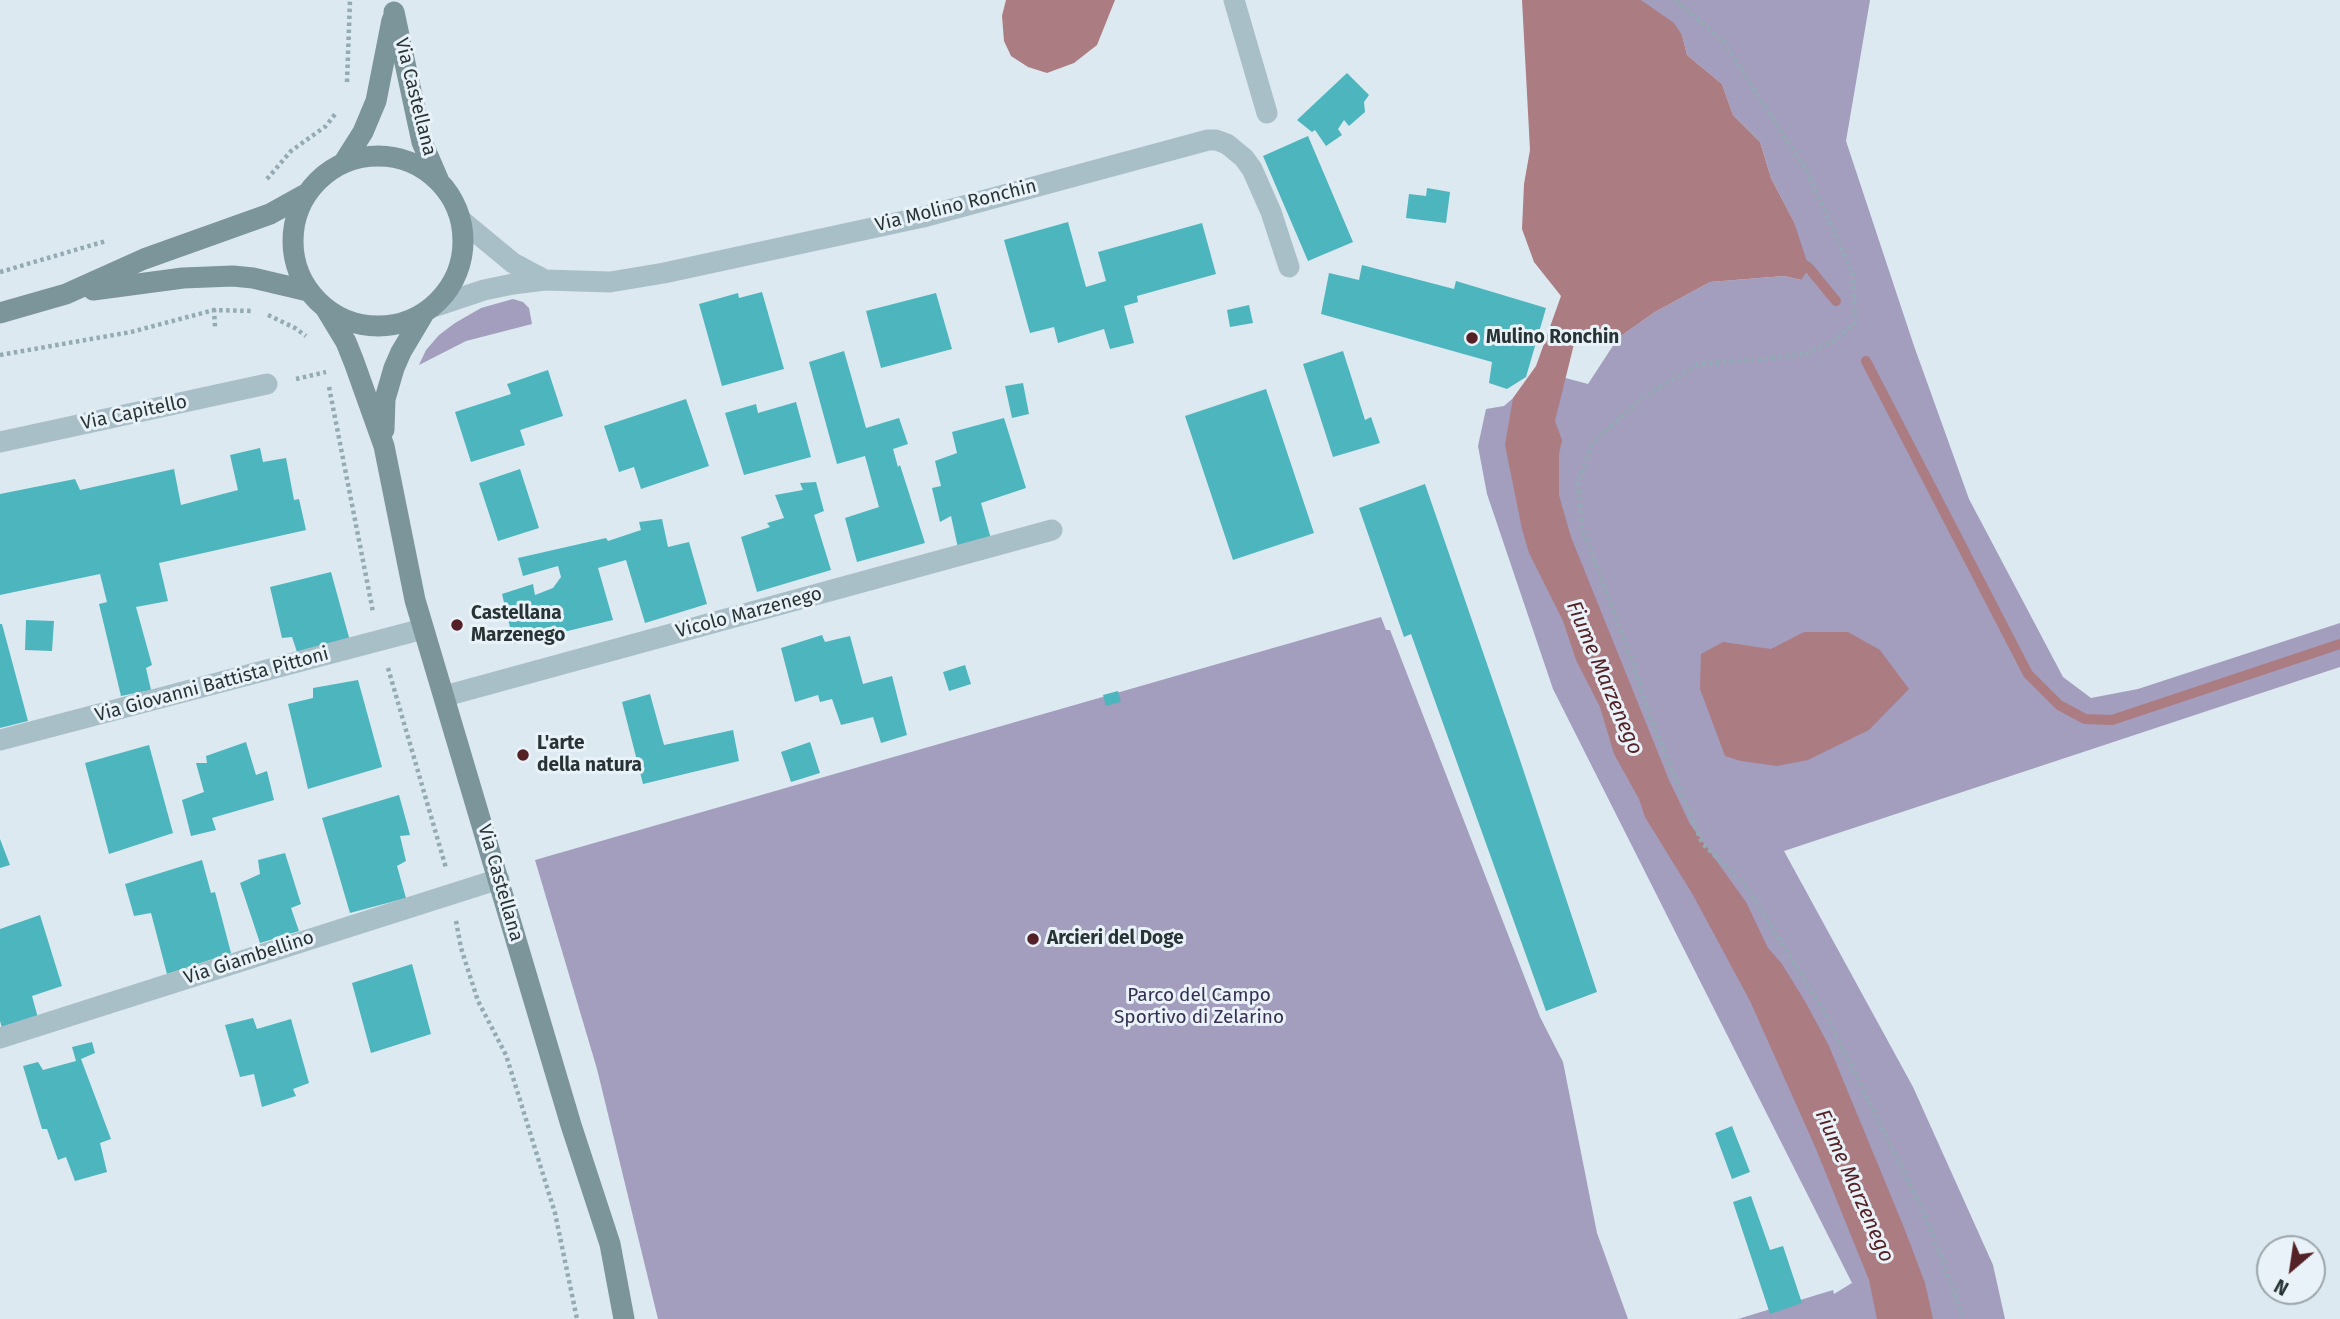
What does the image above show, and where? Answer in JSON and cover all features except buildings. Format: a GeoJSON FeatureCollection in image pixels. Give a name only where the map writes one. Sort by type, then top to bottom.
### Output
{"type":"FeatureCollection","features":[{"type":"Feature","properties":{"kind":"street"},"geometry":{"type":"LineString","coordinates":[[1234,0],[1267,113]]}},
{"type":"Feature","properties":{"kind":"street","name":"Via Castellana"},"geometry":{"type":"LineString","coordinates":[[344,162],[363,132],[376,102],[393,6]]}},
{"type":"Feature","properties":{"kind":"street","name":"Via Castellana"},"geometry":{"type":"LineString","coordinates":[[393,6],[422,142],[439,181]]}},
{"type":"Feature","properties":{"kind":"street","name":"Via Molino Ronchin"},"geometry":{"type":"LineString","coordinates":[[429,310],[484,290],[545,280],[610,282],[664,273],[923,216],[1208,140],[1227,144],[1244,158],[1252,169],[1271,212],[1289,267]]}},
{"type":"Feature","properties":{"kind":"street"},"geometry":{"type":"LineString","coordinates":[[369,156],[395,157],[419,166],[439,181],[454,202],[461,220],[463,252],[456,276],[429,310],[399,324],[374,326],[348,322],[326,309],[308,291],[296,268],[292,243],[295,218],[306,194],[322,175],[344,162],[369,156]]}},
{"type":"Feature","properties":{"kind":"street"},"geometry":{"type":"LineString","coordinates":[[0,313],[66,293],[144,259],[270,214],[306,194]]}},
{"type":"Feature","properties":{"kind":"street","name":"Via Molino Ronchin"},"geometry":{"type":"LineString","coordinates":[[461,220],[513,263],[545,280]]}},
{"type":"Feature","properties":{"kind":"street"},"geometry":{"type":"LineString","coordinates":[[66,293],[183,278],[221,276],[253,278],[308,291]]}},
{"type":"Feature","properties":{"kind":"street","name":"Via Castellana"},"geometry":{"type":"LineString","coordinates":[[326,309],[346,342],[384,446],[415,600],[571,1125],[610,1244],[624,1319]]}},
{"type":"Feature","properties":{"kind":"street","name":"Via Castellana"},"geometry":{"type":"LineString","coordinates":[[384,446],[385,399],[389,384],[401,352],[429,310]]}},
{"type":"Feature","properties":{"kind":"street","name":"Via Capitello"},"geometry":{"type":"LineString","coordinates":[[0,442],[267,384]]}},
{"type":"Feature","properties":{"kind":"street","name":"Vicolo Marzenego"},"geometry":{"type":"LineString","coordinates":[[445,696],[1052,530]]}},
{"type":"Feature","properties":{"kind":"street","name":"Via Giovanni Battista Pittoni"},"geometry":{"type":"LineString","coordinates":[[0,740],[423,629]]}},
{"type":"Feature","properties":{"kind":"street","name":"Via Giambellino"},"geometry":{"type":"LineString","coordinates":[[0,1038],[499,879]]}},
{"type":"Feature","properties":{"kind":"path"},"geometry":{"type":"LineString","coordinates":[[347,86],[350,0]]}},
{"type":"Feature","properties":{"kind":"path"},"geometry":{"type":"LineString","coordinates":[[1675,0],[1723,41],[1808,173],[1853,274],[1855,322],[1834,341],[1807,353],[1699,364],[1643,397],[1592,443],[1578,484],[1582,528],[1651,719],[1702,843],[1745,885],[1824,1011],[1926,1217],[1964,1319]]}},
{"type":"Feature","properties":{"kind":"path"},"geometry":{"type":"LineString","coordinates":[[264,182],[291,151],[327,126],[337,112]]}},
{"type":"Feature","properties":{"kind":"path"},"geometry":{"type":"LineString","coordinates":[[0,272],[110,240]]}},
{"type":"Feature","properties":{"kind":"path"},"geometry":{"type":"LineString","coordinates":[[214,310],[215,327]]}},
{"type":"Feature","properties":{"kind":"path"},"geometry":{"type":"LineString","coordinates":[[386,661],[446,868]]}},
{"type":"Feature","properties":{"kind":"path"},"geometry":{"type":"LineString","coordinates":[[456,920],[461,948],[478,1001],[506,1055],[555,1213],[577,1319]]}},
{"type":"Feature","properties":{"kind":"green space"},"geometry":{"type":"Polygon","coordinates":[[[1641,0],[1870,0],[1846,141],[1914,346],[1969,499],[2063,677],[2091,698],[2138,689],[2340,623],[2340,667],[1784,851],[1913,1087],[1993,1265],[2005,1319],[1738,1319],[1833,1290],[1834,1294],[1852,1283],[1553,689],[1487,494],[1478,446],[1486,409],[1504,406],[1543,372],[1588,384],[1618,338],[1655,312],[1710,282],[1784,276],[1801,280],[1794,222],[1771,178],[1760,142],[1733,115],[1722,84],[1687,55],[1682,35],[1641,0]]]}},
{"type":"Feature","properties":{"kind":"green space"},"geometry":{"type":"Polygon","coordinates":[[[513,299],[523,302],[529,308],[532,324],[466,341],[419,365],[426,350],[439,335],[455,323],[481,308],[513,299]]]}},
{"type":"Feature","properties":{"kind":"green space","name":"Arcieri del Doge"},"geometry":{"type":"Polygon","coordinates":[[[1381,617],[1386,630],[1390,630],[1540,1017],[1563,1062],[1597,1233],[1628,1319],[658,1319],[597,1069],[535,860],[1381,617]]]}},
{"type":"Feature","properties":{"kind":"water"},"geometry":{"type":"Polygon","coordinates":[[[1006,0],[1115,0],[1097,45],[1074,63],[1047,73],[1028,67],[1011,56],[1004,41],[1002,16],[1006,0]]]}},
{"type":"Feature","properties":{"kind":"water","name":"Fiume Marzenego"},"geometry":{"type":"Polygon","coordinates":[[[1522,0],[1641,0],[1674,23],[1682,35],[1687,55],[1722,84],[1733,115],[1760,142],[1771,178],[1794,222],[1809,268],[1801,280],[1784,276],[1710,282],[1655,312],[1618,338],[1575,340],[1555,421],[1562,440],[1559,454],[1559,495],[1571,537],[1669,780],[1690,824],[1746,902],[1768,948],[1782,964],[1829,1046],[1905,1230],[1925,1283],[1933,1319],[1877,1319],[1869,1280],[1816,1149],[1750,1001],[1693,895],[1645,817],[1639,799],[1614,754],[1600,707],[1576,660],[1563,621],[1529,553],[1505,445],[1513,398],[1536,366],[1561,296],[1534,262],[1522,229],[1524,184],[1530,150],[1522,0]]]}},
{"type":"Feature","properties":{"kind":"water"},"geometry":{"type":"Polygon","coordinates":[[[1804,632],[1848,632],[1880,650],[1909,689],[1869,730],[1808,760],[1777,766],[1725,756],[1700,689],[1701,654],[1723,642],[1771,649],[1804,632]]]}},
{"type":"Feature","properties":{"kind":"waterway"},"geometry":{"type":"LineString","coordinates":[[1797,260],[1809,268],[1836,301]]}},
{"type":"Feature","properties":{"kind":"waterway"},"geometry":{"type":"LineString","coordinates":[[1866,361],[2028,674],[2059,705],[2085,719],[2112,720],[2340,644]]}},
{"type":"Feature","properties":{"kind":"place","name":"Mulino Ronchin"},"geometry":{"type":"Point","coordinates":[1472,338]}},
{"type":"Feature","properties":{"kind":"place","name":"Castellana Marzenego"},"geometry":{"type":"Point","coordinates":[457,625]}},
{"type":"Feature","properties":{"kind":"place","name":"L'arte della natura"},"geometry":{"type":"Point","coordinates":[523,755]}},
{"type":"Feature","properties":{"kind":"place","name":"Arcieri del Doge"},"geometry":{"type":"Point","coordinates":[1033,939]}},
{"type":"Feature","properties":{"kind":"park label","name":"Parco del Campo Sportivo di Zelarino"},"geometry":{"type":"Point","coordinates":[1199,1007]}}]}
